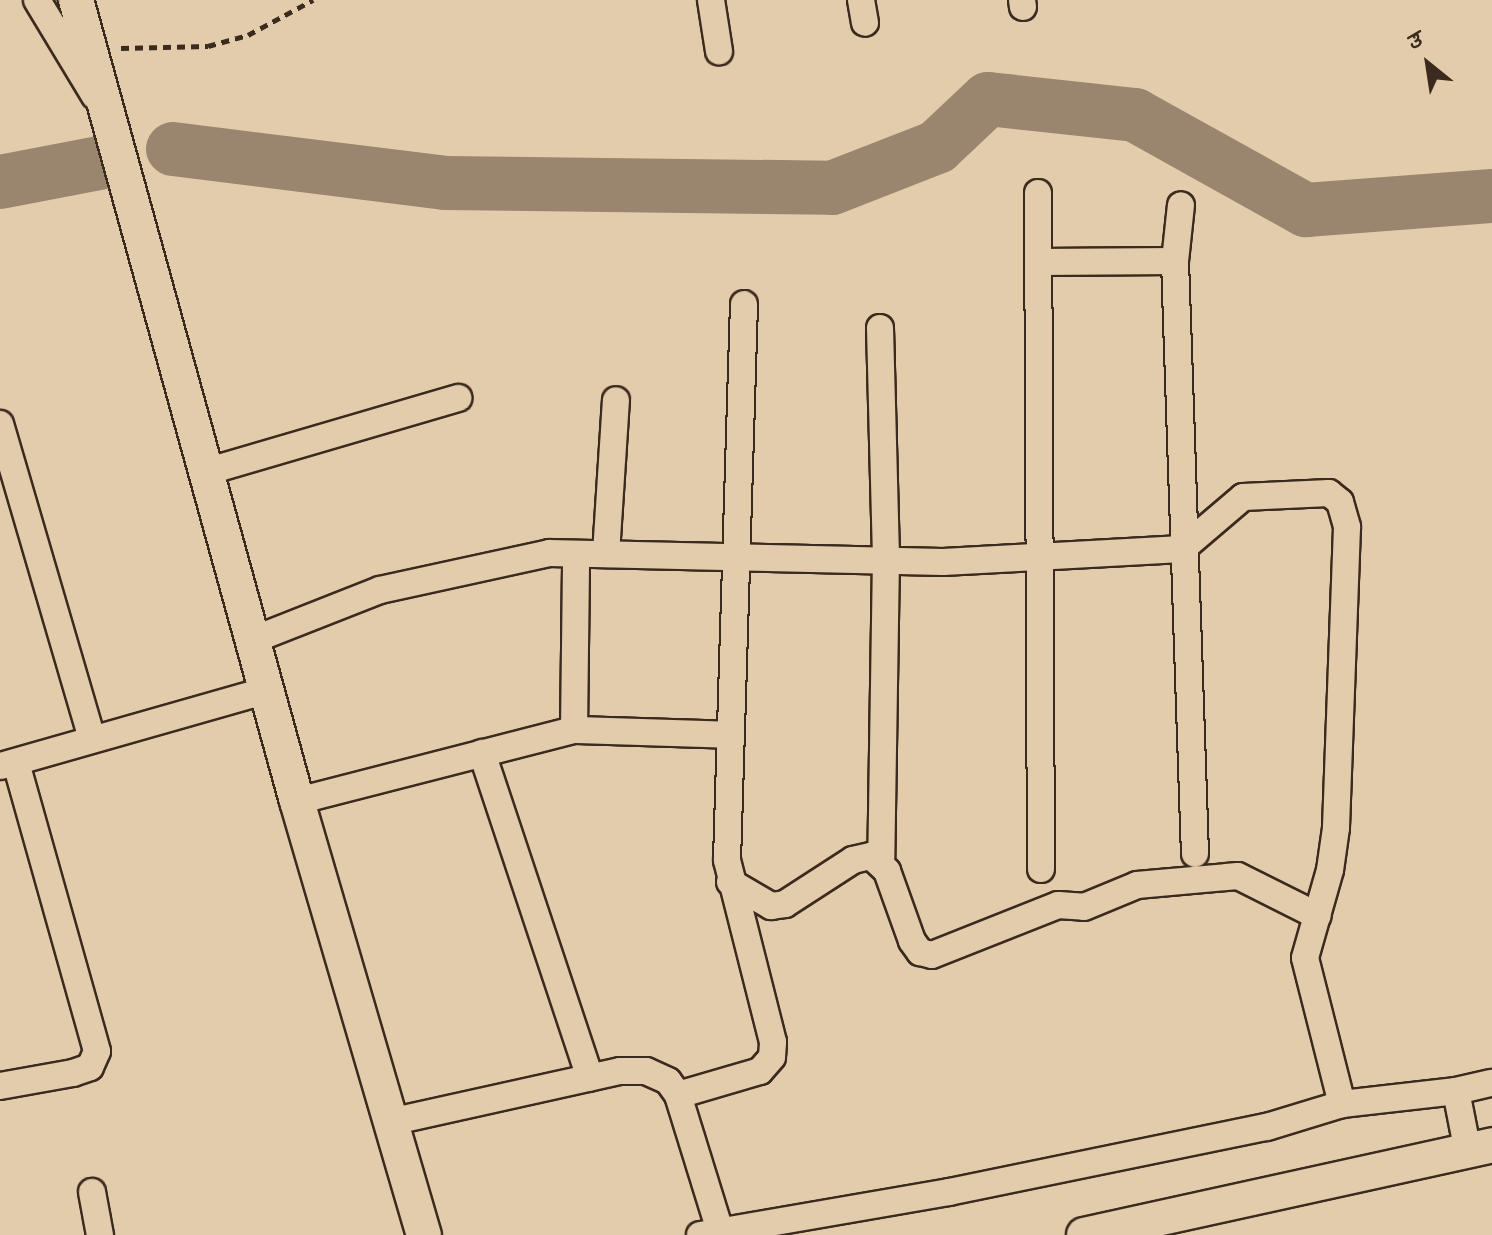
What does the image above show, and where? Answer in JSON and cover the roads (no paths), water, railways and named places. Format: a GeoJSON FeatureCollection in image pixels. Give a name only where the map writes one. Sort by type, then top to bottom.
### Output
{"type":"FeatureCollection","features":[{"type":"Feature","properties":{"kind":"street"},"geometry":{"type":"LineString","coordinates":[[37,0],[108,125]]}},
{"type":"Feature","properties":{"kind":"street"},"geometry":{"type":"LineString","coordinates":[[76,0],[123,181],[297,801],[424,1235]]}},
{"type":"Feature","properties":{"kind":"street"},"geometry":{"type":"LineString","coordinates":[[711,0],[719,51]]}},
{"type":"Feature","properties":{"kind":"street"},"geometry":{"type":"LineString","coordinates":[[1038,193],[1041,869]]}},
{"type":"Feature","properties":{"kind":"street"},"geometry":{"type":"LineString","coordinates":[[1181,205],[1175,261],[1182,549],[1195,854]]}},
{"type":"Feature","properties":{"kind":"street"},"geometry":{"type":"LineString","coordinates":[[1038,262],[1175,261]]}},
{"type":"Feature","properties":{"kind":"street"},"geometry":{"type":"LineString","coordinates":[[678,1095],[760,1071],[772,1057],[773,1042],[730,882],[731,735],[744,304]]}},
{"type":"Feature","properties":{"kind":"street"},"geometry":{"type":"LineString","coordinates":[[880,328],[886,558],[881,860],[912,941],[920,952],[932,955],[1058,905],[1084,907],[1137,885],[1238,876],[1318,916]]}},
{"type":"Feature","properties":{"kind":"street"},"geometry":{"type":"LineString","coordinates":[[205,472],[458,398]]}},
{"type":"Feature","properties":{"kind":"street"},"geometry":{"type":"LineString","coordinates":[[606,554],[616,400]]}},
{"type":"Feature","properties":{"kind":"street"},"geometry":{"type":"LineString","coordinates":[[0,424],[92,738]]}},
{"type":"Feature","properties":{"kind":"street"},"geometry":{"type":"LineString","coordinates":[[253,640],[380,590],[549,553],[1042,558],[1182,549],[1243,497],[1329,493],[1340,502],[1347,527],[1336,828],[1318,916],[1305,958],[1342,1104]]}},
{"type":"Feature","properties":{"kind":"street"},"geometry":{"type":"LineString","coordinates":[[574,730],[576,554]]}},
{"type":"Feature","properties":{"kind":"street"},"geometry":{"type":"LineString","coordinates":[[0,1086],[90,1067],[97,1051],[8,764],[267,690]]}},
{"type":"Feature","properties":{"kind":"street"},"geometry":{"type":"LineString","coordinates":[[297,801],[574,730],[731,735]]}},
{"type":"Feature","properties":{"kind":"street"},"geometry":{"type":"LineString","coordinates":[[482,753],[590,1078]]}},
{"type":"Feature","properties":{"kind":"street"},"geometry":{"type":"LineString","coordinates":[[730,882],[771,906],[785,904],[853,860],[871,856],[881,860]]}},
{"type":"Feature","properties":{"kind":"street"},"geometry":{"type":"LineString","coordinates":[[390,1122],[590,1078],[646,1071],[668,1081],[678,1095],[710,1233],[949,1192],[1267,1127],[1342,1104],[1468,1126]]}},
{"type":"Feature","properties":{"kind":"street"},"geometry":{"type":"LineString","coordinates":[[1084,1235],[1468,1126],[1492,1083]]}},
{"type":"Feature","properties":{"kind":"street"},"geometry":{"type":"LineString","coordinates":[[92,1192],[100,1235]]}},
{"type":"Feature","properties":{"kind":"waterway"},"geometry":{"type":"LineString","coordinates":[[173,149],[445,183],[832,188],[937,147],[988,99],[1135,115],[1306,210],[1492,196]]}},
{"type":"Feature","properties":{"kind":"waterway"},"geometry":{"type":"LineString","coordinates":[[0,182],[99,163]]}}]}
